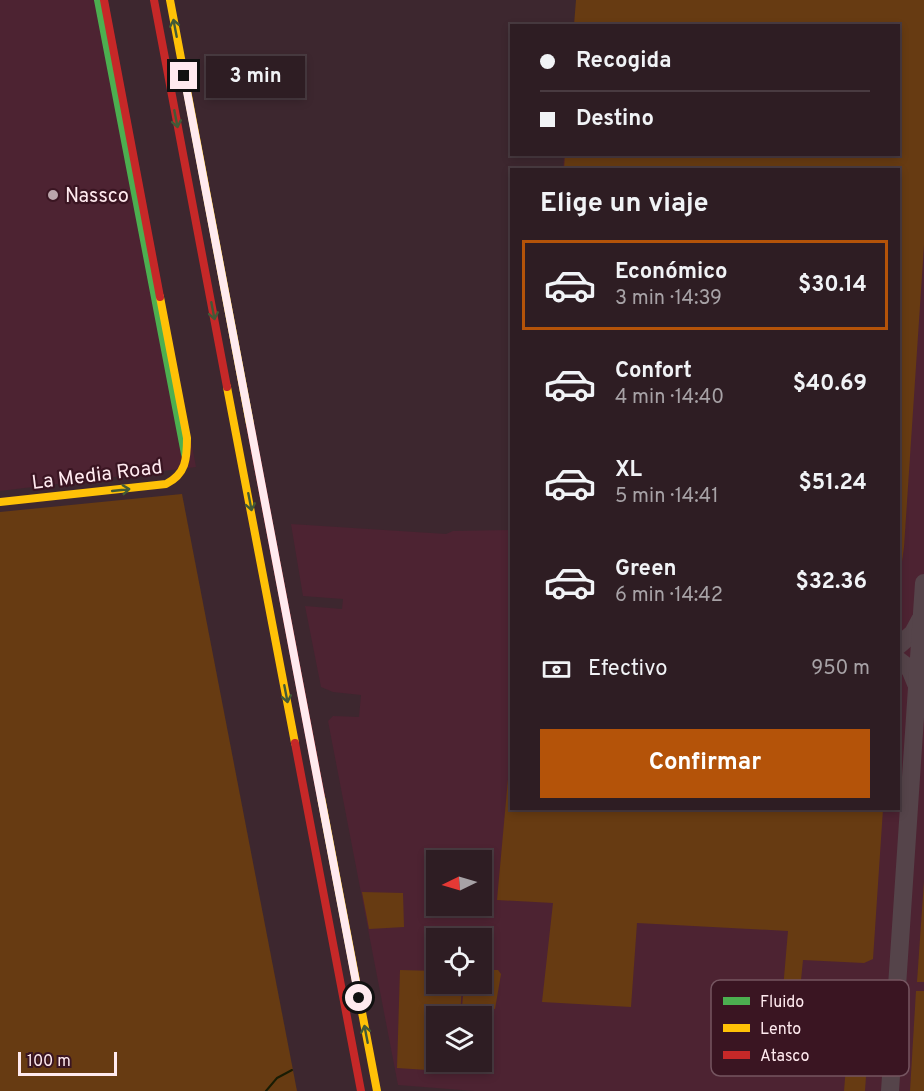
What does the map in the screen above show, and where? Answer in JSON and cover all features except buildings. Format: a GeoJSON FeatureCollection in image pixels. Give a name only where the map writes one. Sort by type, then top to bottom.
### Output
{"type":"FeatureCollection","features":[{"type":"Feature","properties":{"kind":"main road"},"geometry":{"type":"LineString","coordinates":[[98,0],[182,445],[187,461]]}},
{"type":"Feature","properties":{"kind":"main road"},"geometry":{"type":"LineString","coordinates":[[104,0],[187,438],[187,461]]}},
{"type":"Feature","properties":{"kind":"main road"},"geometry":{"type":"LineString","coordinates":[[153,0],[361,1091]]}},
{"type":"Feature","properties":{"kind":"main road"},"geometry":{"type":"LineString","coordinates":[[170,0],[377,1091]]}},
{"type":"Feature","properties":{"kind":"main road","name":"La Media Road"},"geometry":{"type":"LineString","coordinates":[[0,502],[166,484],[181,476],[187,461]]}},
{"type":"Feature","properties":{"kind":"shaded area"},"geometry":{"type":"Polygon","coordinates":[[[0,0],[108,0],[196,467],[0,491],[0,0]]]}},
{"type":"Feature","properties":{"kind":"shaded area"},"geometry":{"type":"Polygon","coordinates":[[[576,0],[924,0],[924,245],[904,547],[900,576],[900,168],[564,168],[565,156],[900,156],[900,24],[574,24],[576,0]]]}},
{"type":"Feature","properties":{"kind":"shaded area"},"geometry":{"type":"Polygon","coordinates":[[[924,0],[924,1091],[474,1091],[398,1085],[328,721],[333,716],[359,717],[361,695],[333,692],[321,687],[305,606],[342,609],[343,599],[303,596],[291,524],[446,534],[453,531],[510,530],[510,810],[900,810],[900,168],[563,168],[564,156],[900,156],[900,24],[924,0]]]}},
{"type":"Feature","properties":{"kind":"shaded area"},"geometry":{"type":"Polygon","coordinates":[[[182,494],[297,1091],[0,1091],[0,512],[182,494]]]}},
{"type":"Feature","properties":{"kind":"shaded area"},"geometry":{"type":"Polygon","coordinates":[[[510,757],[510,810],[883,810],[873,959],[864,963],[803,960],[801,980],[784,980],[788,931],[637,923],[631,1007],[542,1002],[553,903],[497,900],[510,757]]]}},
{"type":"Feature","properties":{"kind":"shaded area"},"geometry":{"type":"Polygon","coordinates":[[[924,881],[924,982],[917,982],[924,881]]]}},
{"type":"Feature","properties":{"kind":"shaded area"},"geometry":{"type":"Polygon","coordinates":[[[362,892],[403,893],[404,927],[369,929],[362,892]]]}},
{"type":"Feature","properties":{"kind":"shaded area"},"geometry":{"type":"Polygon","coordinates":[[[400,970],[426,971],[426,994],[461,994],[461,1006],[426,1006],[426,1070],[397,1068],[400,970]]]}},
{"type":"Feature","properties":{"kind":"shaded area"},"geometry":{"type":"Polygon","coordinates":[[[492,970],[498,970],[501,974],[495,1009],[492,1009],[492,1006],[462,1006],[463,994],[492,994],[492,970]]]}},
{"type":"Feature","properties":{"kind":"shaded area"},"geometry":{"type":"Polygon","coordinates":[[[916,991],[924,991],[924,1091],[910,1091],[916,991]]]}},
{"type":"Feature","properties":{"kind":"shaded area"},"geometry":{"type":"Polygon","coordinates":[[[845,1076],[866,1076],[865,1091],[844,1091],[845,1076]]]}},
{"type":"Feature","properties":{"kind":"waterway"},"geometry":{"type":"LineString","coordinates":[[266,1091],[277,1078],[292,1070]]}},
{"type":"Feature","properties":{"kind":"taxiway"},"geometry":{"type":"LineString","coordinates":[[897,980],[924,583]]}},
{"type":"Feature","properties":{"kind":"taxiway"},"geometry":{"type":"LineString","coordinates":[[900,644],[913,633],[920,620]]}},
{"type":"Feature","properties":{"kind":"taxiway"},"geometry":{"type":"LineString","coordinates":[[900,662],[910,669],[917,686]]}},
{"type":"Feature","properties":{"kind":"taxiway"},"geometry":{"type":"LineString","coordinates":[[890,1091],[891,1076]]}},
{"type":"Feature","properties":{"kind":"traffic: fast"},"geometry":{"type":"LineString","coordinates":[[98,0],[185,454]]}},
{"type":"Feature","properties":{"kind":"traffic: slow"},"geometry":{"type":"LineString","coordinates":[[170,0],[250,424]]}},
{"type":"Feature","properties":{"kind":"traffic: slow"},"geometry":{"type":"LineString","coordinates":[[0,502],[166,484],[178,476],[186,459],[187,438],[160,297]]}},
{"type":"Feature","properties":{"kind":"traffic: slow"},"geometry":{"type":"LineString","coordinates":[[227,387],[295,743]]}},
{"type":"Feature","properties":{"kind":"traffic: slow"},"geometry":{"type":"LineString","coordinates":[[321,797],[377,1091]]}},
{"type":"Feature","properties":{"kind":"traffic: jam"},"geometry":{"type":"LineString","coordinates":[[104,0],[160,297]]}},
{"type":"Feature","properties":{"kind":"traffic: jam"},"geometry":{"type":"LineString","coordinates":[[154,0],[227,387]]}},
{"type":"Feature","properties":{"kind":"traffic: jam"},"geometry":{"type":"LineString","coordinates":[[250,424],[321,797]]}},
{"type":"Feature","properties":{"kind":"traffic: jam"},"geometry":{"type":"LineString","coordinates":[[295,743],[361,1091]]}},
{"type":"Feature","properties":{"kind":"place","name":"Nassco"},"geometry":{"type":"Point","coordinates":[53,195]}},
{"type":"Feature","properties":{"kind":"route"},"geometry":{"type":"LineString","coordinates":[[184,76],[359,998]]}}]}
